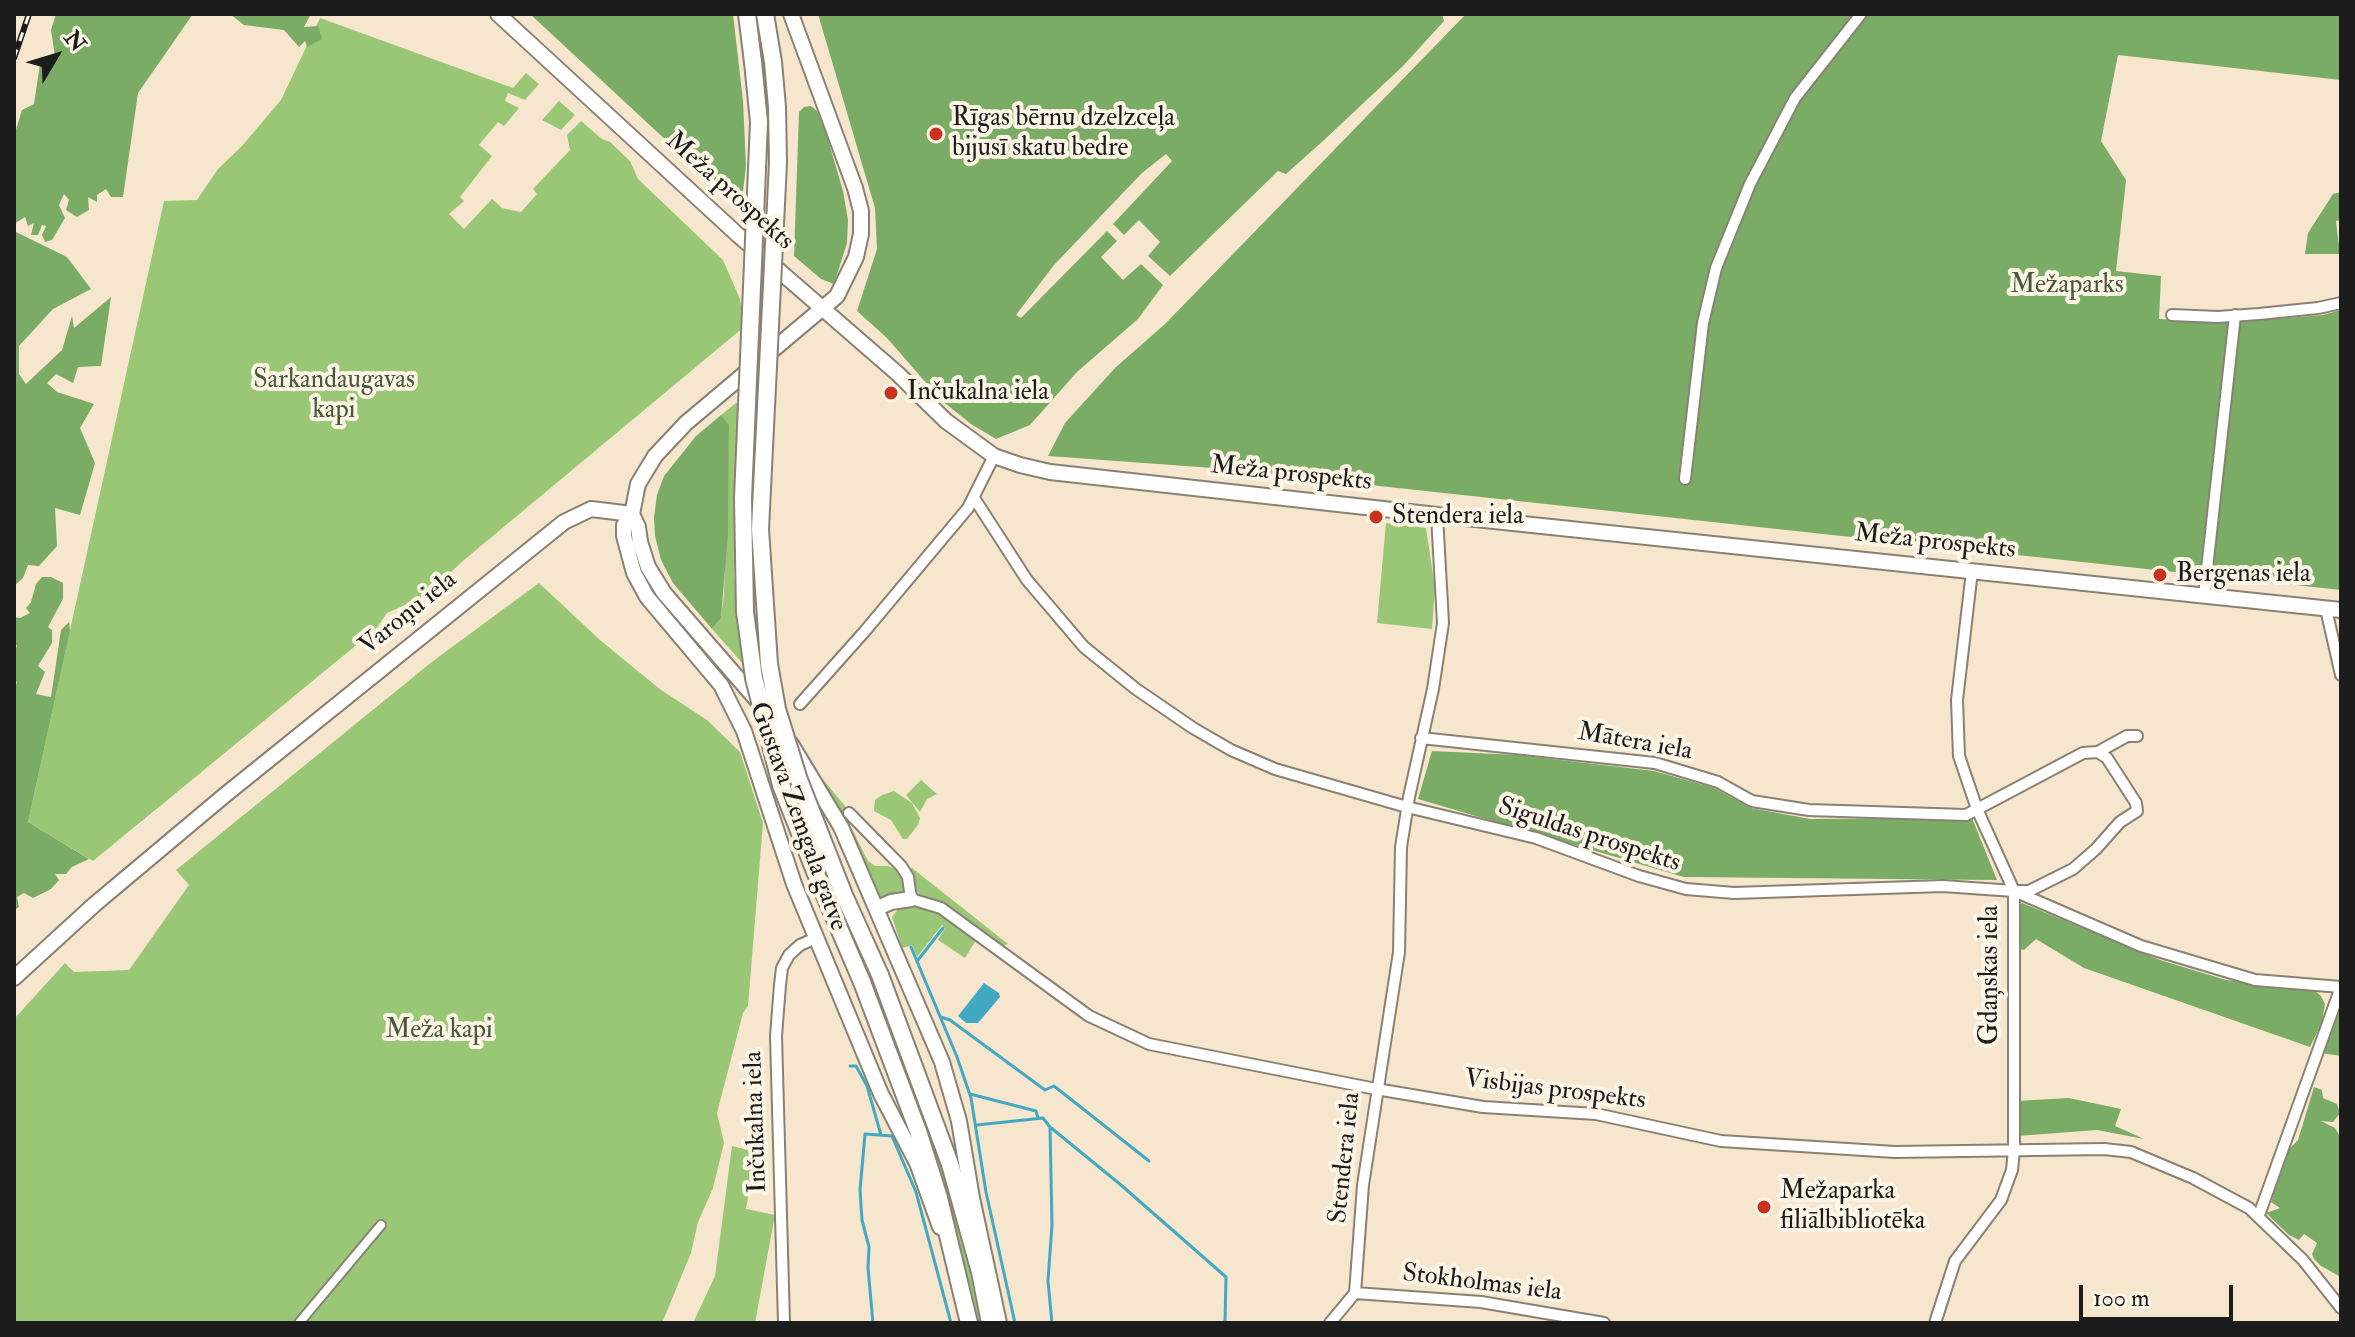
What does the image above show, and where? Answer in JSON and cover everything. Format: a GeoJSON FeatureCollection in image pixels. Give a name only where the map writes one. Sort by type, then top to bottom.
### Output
{"type":"FeatureCollection","features":[{"type":"Feature","properties":{"kind":"main road","name":"Gustava Zemgala gatve"},"geometry":{"type":"LineString","coordinates":[[747,14],[759,136],[743,498],[745,612],[754,678],[777,773],[862,982],[918,1131],[939,1198],[969,1323]]}},
{"type":"Feature","properties":{"kind":"main road","name":"Gustava Zemgala gatve"},"geometry":{"type":"LineString","coordinates":[[765,14],[777,107],[778,163],[760,529],[769,664],[777,709],[799,780],[844,895],[880,975],[950,1164],[980,1272],[990,1323]]}},
{"type":"Feature","properties":{"kind":"street","name":"Meža prospekts"},"geometry":{"type":"LineString","coordinates":[[498,14],[738,235],[898,374],[946,421],[994,456],[1020,465],[1050,472],[1437,515],[2334,609]]}},
{"type":"Feature","properties":{"kind":"street"},"geometry":{"type":"LineString","coordinates":[[632,514],[638,484],[655,456],[669,440],[837,296],[856,257],[861,234],[861,211],[791,14]]}},
{"type":"Feature","properties":{"kind":"street"},"geometry":{"type":"LineString","coordinates":[[1685,479],[1703,323],[1716,268],[1750,184],[1795,98],[1861,14]]}},
{"type":"Feature","properties":{"kind":"street"},"geometry":{"type":"LineString","coordinates":[[2172,315],[2235,315],[2341,303]]}},
{"type":"Feature","properties":{"kind":"street"},"geometry":{"type":"LineString","coordinates":[[2204,596],[2235,315]]}},
{"type":"Feature","properties":{"kind":"street"},"geometry":{"type":"LineString","coordinates":[[800,704],[865,631],[974,498],[994,456]]}},
{"type":"Feature","properties":{"kind":"street","name":"Siguldas prospekts"},"geometry":{"type":"LineString","coordinates":[[974,498],[1027,580],[1084,647],[1136,689],[1193,728],[1231,750],[1275,769],[1407,807],[1536,838],[1639,876],[1686,889],[1734,893],[1943,886],[2014,891],[2141,946],[2255,980],[2341,987]]}},
{"type":"Feature","properties":{"kind":"street","name":"Varoņu iela"},"geometry":{"type":"LineString","coordinates":[[14,978],[95,904],[225,795],[564,522],[591,509],[632,514]]}},
{"type":"Feature","properties":{"kind":"street","name":"Gustava Zemgala gatve"},"geometry":{"type":"LineString","coordinates":[[632,514],[648,567],[664,593],[761,704],[803,762],[841,827],[878,908],[952,1093],[999,1323]]}},
{"type":"Feature","properties":{"kind":"street","name":"Gustava Zemgala gatve"},"geometry":{"type":"LineString","coordinates":[[632,514],[624,529],[634,573],[658,611],[721,685],[744,731],[780,846],[816,938],[881,1094],[917,1163],[959,1280]]}},
{"type":"Feature","properties":{"kind":"street","name":"Stendera iela"},"geometry":{"type":"LineString","coordinates":[[1355,1293],[1363,1185],[1399,952],[1401,847],[1443,623],[1437,515]]}},
{"type":"Feature","properties":{"kind":"street","name":"Gdaņskas iela"},"geometry":{"type":"LineString","coordinates":[[1935,1323],[1955,1261],[2001,1200],[2012,1170],[2014,1150],[2014,891],[1977,809],[1959,756],[1957,700],[1972,571]]}},
{"type":"Feature","properties":{"kind":"street"},"geometry":{"type":"LineString","coordinates":[[2334,609],[2341,675]]}},
{"type":"Feature","properties":{"kind":"street"},"geometry":{"type":"LineString","coordinates":[[1977,809],[2083,753],[2098,752],[2127,736],[2137,736]]}},
{"type":"Feature","properties":{"kind":"street","name":"Mātera iela"},"geometry":{"type":"LineString","coordinates":[[1421,738],[1655,763],[1718,782],[1752,801],[1809,810],[1966,815],[1977,809]]}},
{"type":"Feature","properties":{"kind":"street"},"geometry":{"type":"LineString","coordinates":[[2014,891],[2029,891],[2073,869],[2120,822],[2137,811],[2136,803],[2107,758],[2098,752]]}},
{"type":"Feature","properties":{"kind":"street"},"geometry":{"type":"LineString","coordinates":[[762,786],[768,772],[779,763],[803,762]]}},
{"type":"Feature","properties":{"kind":"street"},"geometry":{"type":"LineString","coordinates":[[849,813],[908,877],[911,899],[878,908]]}},
{"type":"Feature","properties":{"kind":"street","name":"Visbijas prospekts"},"geometry":{"type":"LineString","coordinates":[[911,899],[941,908],[1089,1016],[1149,1044],[1376,1089],[1483,1107],[1596,1114],[1721,1141],[1895,1152],[2113,1149],[2131,1152],[2193,1178],[2259,1215],[2303,1260],[2341,1308]]}},
{"type":"Feature","properties":{"kind":"street","name":"Inčukalna iela"},"geometry":{"type":"LineString","coordinates":[[784,1323],[776,1036],[780,985],[782,968],[789,955],[800,945],[816,938]]}},
{"type":"Feature","properties":{"kind":"street"},"geometry":{"type":"LineString","coordinates":[[2259,1215],[2341,987]]}},
{"type":"Feature","properties":{"kind":"street"},"geometry":{"type":"LineString","coordinates":[[299,1323],[381,1225]]}},
{"type":"Feature","properties":{"kind":"street"},"geometry":{"type":"LineString","coordinates":[[1330,1323],[1355,1293]]}},
{"type":"Feature","properties":{"kind":"street","name":"Stokholmas iela"},"geometry":{"type":"LineString","coordinates":[[1355,1293],[1481,1302],[1540,1317],[1604,1323]]}},
{"type":"Feature","properties":{"kind":"green space"},"geometry":{"type":"Polygon","coordinates":[[[56,14],[193,14],[138,93],[123,197],[111,197],[106,189],[97,195],[97,202],[88,197],[89,210],[77,217],[66,210],[69,200],[64,194],[59,205],[65,218],[52,240],[45,242],[42,235],[46,226],[42,225],[38,235],[31,235],[34,223],[28,226],[25,217],[14,224],[14,136],[22,110],[34,104],[41,57],[55,56],[51,30],[56,14]]]}},
{"type":"Feature","properties":{"kind":"green space"},"geometry":{"type":"Polygon","coordinates":[[[230,14],[311,14],[304,27],[318,26],[322,39],[307,47],[305,41],[299,47],[284,30],[244,25],[230,14]]]}},
{"type":"Feature","properties":{"kind":"green space"},"geometry":{"type":"Polygon","coordinates":[[[530,14],[733,14],[743,101],[746,166],[743,191],[732,198],[724,194],[530,14]]]}},
{"type":"Feature","properties":{"kind":"green space"},"geometry":{"type":"Polygon","coordinates":[[[818,14],[1442,14],[1444,21],[1403,66],[1323,141],[1286,174],[1278,171],[1170,276],[1148,256],[1160,242],[1139,220],[1124,235],[1113,224],[1172,161],[1166,154],[1142,173],[1054,265],[1016,315],[1021,318],[1107,231],[1117,241],[1101,257],[1123,280],[1141,264],[1163,285],[1138,319],[1077,372],[1030,425],[996,439],[941,400],[887,338],[857,311],[877,249],[875,208],[818,14]]]}},
{"type":"Feature","properties":{"kind":"green space","name":"Mežaparks"},"geometry":{"type":"Polygon","coordinates":[[[1466,14],[2341,14],[2341,80],[2118,55],[2101,141],[2126,180],[2116,271],[2161,276],[2159,319],[2228,323],[2323,315],[2341,310],[2341,590],[1213,468],[1048,456],[1065,423],[1115,368],[1165,324],[1466,14]]]}},
{"type":"Feature","properties":{"kind":"green space","name":"Sarkandaugavas kapi"},"geometry":{"type":"Polygon","coordinates":[[[320,18],[513,88],[526,73],[539,84],[525,100],[508,93],[505,101],[519,108],[504,126],[498,122],[479,145],[492,156],[460,197],[464,201],[449,214],[464,229],[492,199],[502,208],[521,212],[537,194],[533,189],[570,150],[567,135],[581,121],[630,161],[638,179],[723,260],[740,299],[744,327],[425,596],[387,613],[376,629],[93,861],[28,822],[164,201],[197,200],[218,169],[281,100],[320,18]]]}},
{"type":"Feature","properties":{"kind":"green space"},"geometry":{"type":"Polygon","coordinates":[[[559,101],[575,115],[561,130],[542,120],[559,101]]]}},
{"type":"Feature","properties":{"kind":"green space"},"geometry":{"type":"Polygon","coordinates":[[[811,106],[817,111],[825,129],[848,220],[847,243],[834,284],[821,279],[794,256],[799,112],[811,106]]]}},
{"type":"Feature","properties":{"kind":"green space"},"geometry":{"type":"Polygon","coordinates":[[[2341,192],[2341,220],[2336,221],[2340,254],[2305,254],[2308,233],[2333,194],[2341,192]]]}},
{"type":"Feature","properties":{"kind":"green space"},"geometry":{"type":"Polygon","coordinates":[[[14,231],[67,257],[91,289],[53,309],[19,346],[19,374],[26,384],[62,350],[72,316],[74,328],[111,297],[101,366],[78,367],[73,383],[56,374],[47,383],[57,392],[94,404],[80,428],[95,463],[80,515],[55,508],[57,546],[39,566],[28,565],[23,578],[14,586],[14,231]]]}},
{"type":"Feature","properties":{"kind":"green space"},"geometry":{"type":"Polygon","coordinates":[[[740,403],[734,576],[744,665],[712,629],[721,618],[724,595],[729,426],[721,415],[740,403]]]}},
{"type":"Feature","properties":{"kind":"green space"},"geometry":{"type":"Polygon","coordinates":[[[721,415],[729,425],[728,533],[721,618],[712,629],[673,583],[661,560],[654,517],[664,476],[696,436],[721,415]]]}},
{"type":"Feature","properties":{"kind":"green space"},"geometry":{"type":"Polygon","coordinates":[[[1386,523],[1426,528],[1435,588],[1432,629],[1377,623],[1386,523]]]}},
{"type":"Feature","properties":{"kind":"green space"},"geometry":{"type":"Polygon","coordinates":[[[42,577],[51,577],[63,583],[63,599],[48,627],[52,630],[52,643],[38,666],[45,672],[36,694],[51,697],[61,630],[69,622],[70,631],[28,822],[89,859],[72,867],[66,874],[55,874],[59,880],[51,889],[33,898],[24,893],[17,897],[19,907],[14,910],[14,690],[17,682],[14,681],[14,657],[17,645],[14,645],[14,617],[20,618],[30,613],[26,608],[42,577]]]}},
{"type":"Feature","properties":{"kind":"green space","name":"Meža kapi"},"geometry":{"type":"Polygon","coordinates":[[[539,583],[600,640],[661,690],[707,720],[740,752],[763,823],[748,1006],[743,1013],[717,1113],[724,1143],[691,1253],[662,1323],[14,1323],[14,1019],[65,963],[74,972],[129,970],[189,885],[176,870],[433,661],[539,583]]]}},
{"type":"Feature","properties":{"kind":"green space"},"geometry":{"type":"Polygon","coordinates":[[[1432,751],[1517,755],[1654,771],[1714,788],[1751,808],[1810,819],[1972,818],[1997,880],[1684,877],[1418,799],[1432,751]]]}},
{"type":"Feature","properties":{"kind":"green space"},"geometry":{"type":"Polygon","coordinates":[[[821,777],[845,806],[846,817],[868,861],[875,866],[888,866],[901,872],[905,889],[898,896],[883,898],[878,894],[821,777]]]}},
{"type":"Feature","properties":{"kind":"green space"},"geometry":{"type":"Polygon","coordinates":[[[921,780],[937,794],[927,799],[920,812],[906,795],[921,780]]]}},
{"type":"Feature","properties":{"kind":"green space"},"geometry":{"type":"Polygon","coordinates":[[[894,791],[912,803],[920,818],[907,839],[903,839],[891,820],[874,811],[875,800],[894,791]]]}},
{"type":"Feature","properties":{"kind":"green space"},"geometry":{"type":"Polygon","coordinates":[[[908,868],[912,868],[1008,944],[1002,946],[966,921],[921,897],[908,868]]]}},
{"type":"Feature","properties":{"kind":"green space"},"geometry":{"type":"Polygon","coordinates":[[[2022,903],[2160,960],[2226,980],[2315,991],[2325,1004],[2322,1022],[2310,1047],[2084,968],[2036,939],[2024,950],[2016,948],[2017,908],[2022,903]]]}},
{"type":"Feature","properties":{"kind":"green space"},"geometry":{"type":"Polygon","coordinates":[[[917,905],[943,916],[976,940],[965,958],[938,940],[945,928],[942,925],[917,957],[912,945],[902,948],[892,917],[900,907],[917,905]]]}},
{"type":"Feature","properties":{"kind":"green space"},"geometry":{"type":"Polygon","coordinates":[[[877,987],[920,1095],[956,1206],[984,1323],[977,1323],[942,1181],[873,988],[877,987]]]}},
{"type":"Feature","properties":{"kind":"green space"},"geometry":{"type":"Polygon","coordinates":[[[2341,1010],[2341,1056],[2321,1053],[2336,1014],[2341,1010]]]}},
{"type":"Feature","properties":{"kind":"green space"},"geometry":{"type":"Polygon","coordinates":[[[2314,1087],[2322,1090],[2323,1098],[2337,1104],[2340,1113],[2333,1122],[2321,1121],[2335,1128],[2341,1138],[2339,1276],[2314,1259],[2312,1254],[2317,1243],[2304,1234],[2299,1240],[2289,1235],[2266,1213],[2280,1208],[2271,1202],[2289,1149],[2298,1140],[2314,1087]]]}},
{"type":"Feature","properties":{"kind":"green space"},"geometry":{"type":"Polygon","coordinates":[[[2069,1098],[2121,1109],[2115,1126],[2144,1139],[2097,1130],[2017,1136],[2017,1101],[2069,1098]]]}},
{"type":"Feature","properties":{"kind":"green space"},"geometry":{"type":"Polygon","coordinates":[[[732,1146],[756,1152],[746,1209],[775,1215],[755,1323],[693,1323],[715,1276],[732,1146]]]}},
{"type":"Feature","properties":{"kind":"water"},"geometry":{"type":"Polygon","coordinates":[[[984,983],[1000,997],[978,1023],[966,1023],[958,1016],[984,983]]]}},
{"type":"Feature","properties":{"kind":"waterway"},"geometry":{"type":"LineString","coordinates":[[918,960],[943,928]]}},
{"type":"Feature","properties":{"kind":"waterway"},"geometry":{"type":"LineString","coordinates":[[911,947],[971,1098],[986,1192],[1015,1323]]}},
{"type":"Feature","properties":{"kind":"waterway"},"geometry":{"type":"LineString","coordinates":[[941,1017],[950,1020],[1045,1090],[1054,1086],[1149,1161]]}},
{"type":"Feature","properties":{"kind":"waterway"},"geometry":{"type":"LineString","coordinates":[[850,1066],[856,1066],[867,1086],[881,1135]]}},
{"type":"Feature","properties":{"kind":"waterway"},"geometry":{"type":"LineString","coordinates":[[970,1094],[1036,1111],[1038,1118]]}},
{"type":"Feature","properties":{"kind":"waterway"},"geometry":{"type":"LineString","coordinates":[[977,1125],[1043,1118],[1050,1127],[1052,1225],[1048,1281],[1052,1323]]}},
{"type":"Feature","properties":{"kind":"waterway"},"geometry":{"type":"LineString","coordinates":[[1050,1127],[1226,1277],[1225,1323]]}},
{"type":"Feature","properties":{"kind":"waterway"},"geometry":{"type":"LineString","coordinates":[[873,1323],[869,1247],[862,1220],[860,1190],[865,1134],[892,1136],[916,1192],[951,1323]]}},
{"type":"Feature","properties":{"kind":"railway"},"geometry":{"type":"LineString","coordinates":[[14,58],[29,14]]}},
{"type":"Feature","properties":{"kind":"place","name":"Rīgas bērnu dzelzceļa bijusī skatu bedre"},"geometry":{"type":"Point","coordinates":[936,134]}},
{"type":"Feature","properties":{"kind":"place","name":"Inčukalna iela"},"geometry":{"type":"Point","coordinates":[891,393]}},
{"type":"Feature","properties":{"kind":"place","name":"Stendera iela"},"geometry":{"type":"Point","coordinates":[1376,517]}},
{"type":"Feature","properties":{"kind":"place","name":"Bergenas iela"},"geometry":{"type":"Point","coordinates":[2160,575]}},
{"type":"Feature","properties":{"kind":"place","name":"Mežaparka filiālbibliotēka"},"geometry":{"type":"Point","coordinates":[1764,1207]}}]}
